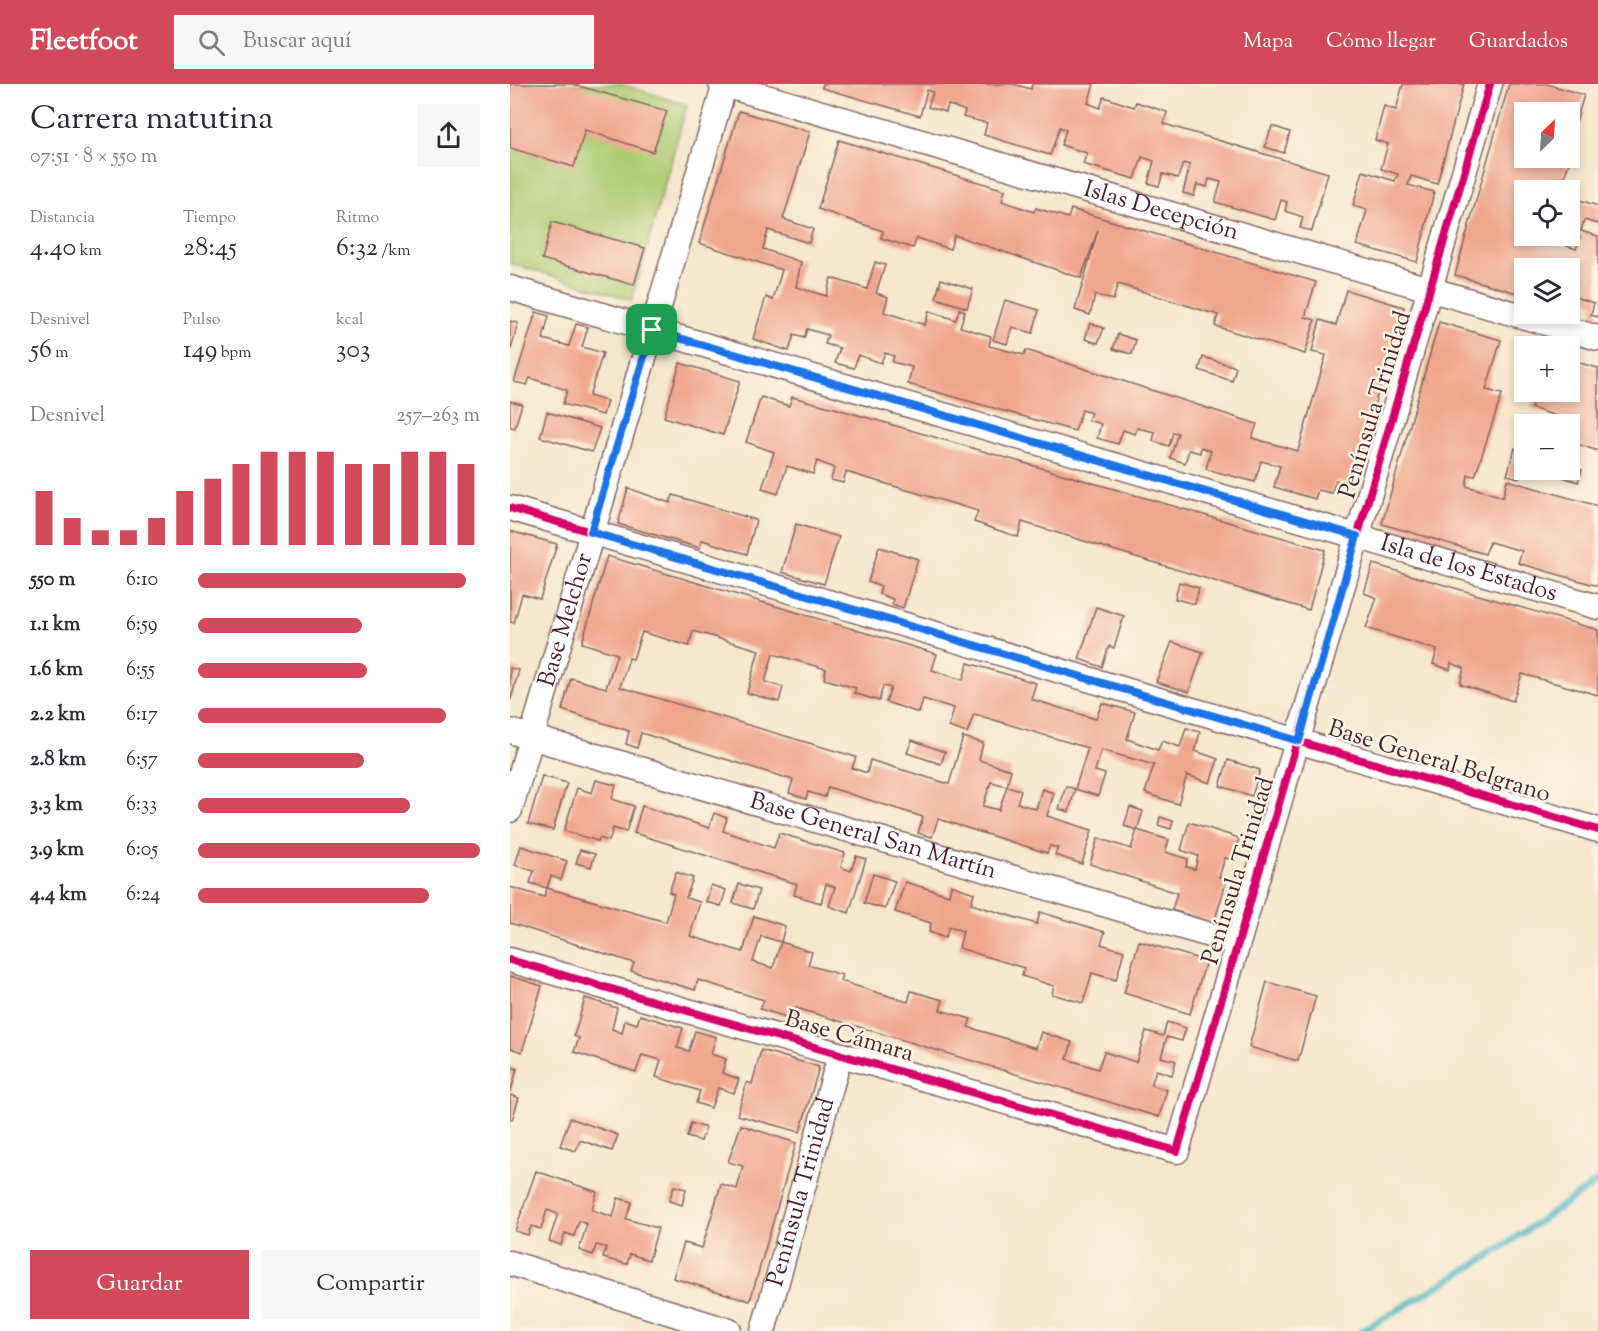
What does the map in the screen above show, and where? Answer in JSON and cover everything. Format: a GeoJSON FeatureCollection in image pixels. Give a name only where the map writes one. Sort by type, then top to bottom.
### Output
{"type":"FeatureCollection","features":[{"type":"Feature","properties":{"kind":"street","name":"Islas Decepción"},"geometry":{"type":"LineString","coordinates":[[724,84],[1598,338]]}},
{"type":"Feature","properties":{"kind":"street","name":"Base Melchor"},"geometry":{"type":"LineString","coordinates":[[510,810],[521,734],[591,532],[724,84]]}},
{"type":"Feature","properties":{"kind":"street","name":"Península Trinidad"},"geometry":{"type":"LineString","coordinates":[[1177,1151],[1491,84]]}},
{"type":"Feature","properties":{"kind":"street","name":"Isla de los Estados"},"geometry":{"type":"LineString","coordinates":[[510,288],[1598,607]]}},
{"type":"Feature","properties":{"kind":"street","name":"Base General Belgrano"},"geometry":{"type":"LineString","coordinates":[[510,508],[1598,830]]}},
{"type":"Feature","properties":{"kind":"street","name":"Base General San Martín"},"geometry":{"type":"LineString","coordinates":[[521,734],[1237,943]]}},
{"type":"Feature","properties":{"kind":"street","name":"Base Cámara"},"geometry":{"type":"LineString","coordinates":[[510,960],[1177,1151]]}},
{"type":"Feature","properties":{"kind":"street","name":"Península Trinidad"},"geometry":{"type":"LineString","coordinates":[[763,1331],[840,1055]]}},
{"type":"Feature","properties":{"kind":"street"},"geometry":{"type":"LineString","coordinates":[[510,1263],[729,1331]]}},
{"type":"Feature","properties":{"kind":"green space"},"geometry":{"type":"Polygon","coordinates":[[[510,84],[621,84],[687,105],[632,300],[510,263],[510,84]]]}},
{"type":"Feature","properties":{"kind":"building"},"geometry":{"type":"Polygon","coordinates":[[[510,84],[572,84],[667,111],[653,152],[585,130],[574,167],[510,148],[510,84]]]}},
{"type":"Feature","properties":{"kind":"building"},"geometry":{"type":"Polygon","coordinates":[[[823,84],[1013,84],[1031,89],[1032,84],[1094,84],[1088,103],[1100,108],[1104,97],[1134,107],[1136,102],[1167,112],[1164,124],[1328,173],[1312,231],[1300,228],[1303,217],[1285,211],[1287,202],[1281,200],[1275,220],[1215,202],[1221,182],[1209,179],[1207,187],[1197,184],[1194,196],[1183,193],[1190,165],[1183,163],[1178,178],[1163,174],[1159,186],[1148,183],[1154,161],[1142,157],[1135,179],[1083,164],[1087,153],[1061,145],[1066,130],[1060,127],[1050,155],[984,135],[987,123],[963,117],[965,111],[955,107],[948,105],[946,112],[928,107],[933,92],[927,90],[920,116],[822,88],[823,84]]]}},
{"type":"Feature","properties":{"kind":"building"},"geometry":{"type":"Polygon","coordinates":[[[1403,84],[1464,84],[1437,184],[1411,176],[1408,185],[1434,192],[1417,262],[1357,245],[1367,210],[1353,206],[1363,171],[1395,181],[1398,174],[1381,169],[1388,144],[1375,140],[1384,106],[1396,110],[1403,84]]]}},
{"type":"Feature","properties":{"kind":"building"},"geometry":{"type":"Polygon","coordinates":[[[1509,84],[1547,84],[1584,95],[1580,109],[1580,102],[1514,102],[1514,168],[1568,168],[1563,180],[1514,180],[1514,246],[1567,246],[1576,249],[1580,246],[1580,200],[1598,206],[1598,224],[1584,220],[1581,231],[1598,236],[1598,317],[1591,315],[1594,303],[1580,299],[1580,258],[1514,258],[1514,292],[1455,275],[1509,84]]]}},
{"type":"Feature","properties":{"kind":"building"},"geometry":{"type":"Polygon","coordinates":[[[739,111],[810,132],[783,219],[813,229],[809,243],[768,230],[763,249],[801,262],[796,287],[826,296],[831,278],[867,289],[875,262],[885,265],[876,293],[888,297],[884,312],[925,325],[929,311],[956,320],[959,309],[965,311],[960,327],[991,336],[989,346],[1024,355],[1026,350],[1257,424],[1252,438],[1298,451],[1326,355],[1312,352],[1320,320],[1336,325],[1346,290],[1404,307],[1350,485],[1336,480],[1332,493],[1318,490],[1315,499],[1274,487],[1280,466],[1261,461],[1255,482],[1206,469],[1211,451],[1201,447],[1200,453],[1189,450],[1185,463],[1170,458],[1178,433],[1173,432],[1169,446],[1153,441],[1155,432],[1137,428],[1135,434],[1123,430],[1118,444],[1097,438],[1101,424],[1088,420],[1091,413],[1082,410],[1075,431],[908,384],[912,367],[892,362],[894,356],[885,353],[881,363],[858,355],[854,368],[835,363],[840,348],[825,344],[828,335],[807,329],[804,338],[794,335],[789,351],[753,339],[766,297],[773,300],[782,270],[699,243],[739,111]]]}},
{"type":"Feature","properties":{"kind":"building"},"geometry":{"type":"Polygon","coordinates":[[[1272,126],[1290,132],[1284,153],[1265,147],[1272,126]]]}},
{"type":"Feature","properties":{"kind":"building"},"geometry":{"type":"Polygon","coordinates":[[[839,140],[1005,190],[1002,201],[1034,212],[1036,208],[1068,218],[1071,209],[1316,282],[1305,317],[1315,320],[1305,354],[1215,326],[1218,315],[1118,284],[1113,300],[1095,295],[1090,315],[1075,310],[1098,230],[1081,278],[954,235],[950,249],[917,238],[913,248],[881,238],[883,231],[818,209],[839,140]]]}},
{"type":"Feature","properties":{"kind":"building"},"geometry":{"type":"Polygon","coordinates":[[[552,222],[645,248],[634,285],[542,259],[552,222]]]}},
{"type":"Feature","properties":{"kind":"building"},"geometry":{"type":"Polygon","coordinates":[[[941,279],[973,289],[967,308],[936,298],[941,279]]]}},
{"type":"Feature","properties":{"kind":"building"},"geometry":{"type":"Polygon","coordinates":[[[1005,300],[1039,310],[1033,333],[1012,327],[1007,344],[993,340],[1005,300]]]}},
{"type":"Feature","properties":{"kind":"building"},"geometry":{"type":"Polygon","coordinates":[[[536,312],[549,316],[543,339],[569,346],[576,324],[588,327],[582,347],[603,353],[589,396],[607,401],[603,415],[563,404],[567,390],[530,378],[527,385],[514,382],[536,312]]]}},
{"type":"Feature","properties":{"kind":"building"},"geometry":{"type":"Polygon","coordinates":[[[510,321],[518,323],[511,349],[510,349],[510,321]]]}},
{"type":"Feature","properties":{"kind":"building"},"geometry":{"type":"Polygon","coordinates":[[[1439,322],[1501,340],[1486,390],[1502,394],[1475,476],[1468,475],[1466,486],[1503,497],[1507,480],[1598,506],[1598,586],[1518,563],[1522,551],[1490,542],[1485,554],[1382,524],[1439,322]]]}},
{"type":"Feature","properties":{"kind":"building"},"geometry":{"type":"Polygon","coordinates":[[[1090,323],[1104,328],[1098,343],[1085,339],[1090,323]]]}},
{"type":"Feature","properties":{"kind":"building"},"geometry":{"type":"Polygon","coordinates":[[[1118,334],[1136,340],[1132,354],[1113,349],[1118,334]]]}},
{"type":"Feature","properties":{"kind":"building"},"geometry":{"type":"Polygon","coordinates":[[[1203,357],[1236,367],[1232,381],[1199,370],[1203,357]]]}},
{"type":"Feature","properties":{"kind":"building"},"geometry":{"type":"Polygon","coordinates":[[[680,363],[740,381],[723,435],[664,417],[680,363]]]}},
{"type":"Feature","properties":{"kind":"building"},"geometry":{"type":"Polygon","coordinates":[[[1580,363],[1598,368],[1598,451],[1580,445],[1580,414],[1550,414],[1531,408],[1533,402],[1580,402],[1580,363]]]}},
{"type":"Feature","properties":{"kind":"building"},"geometry":{"type":"Polygon","coordinates":[[[761,397],[789,406],[792,397],[834,408],[1325,550],[1309,610],[1022,522],[1018,537],[974,522],[978,511],[846,472],[843,483],[831,480],[834,468],[817,461],[813,474],[787,466],[778,494],[762,489],[774,452],[746,442],[761,397]]]}},
{"type":"Feature","properties":{"kind":"building"},"geometry":{"type":"Polygon","coordinates":[[[510,401],[522,404],[515,428],[510,427],[510,401]]]}},
{"type":"Feature","properties":{"kind":"building"},"geometry":{"type":"Polygon","coordinates":[[[547,412],[600,428],[592,452],[540,437],[547,412]]]}},
{"type":"Feature","properties":{"kind":"building"},"geometry":{"type":"Polygon","coordinates":[[[1514,451],[1514,477],[1507,475],[1514,451]]]}},
{"type":"Feature","properties":{"kind":"building"},"geometry":{"type":"Polygon","coordinates":[[[628,488],[670,503],[673,495],[756,520],[747,554],[702,540],[700,548],[618,524],[628,488]]]}},
{"type":"Feature","properties":{"kind":"building"},"geometry":{"type":"Polygon","coordinates":[[[796,524],[839,537],[824,584],[782,572],[796,524]]]}},
{"type":"Feature","properties":{"kind":"building"},"geometry":{"type":"Polygon","coordinates":[[[510,531],[557,544],[540,599],[522,594],[514,623],[510,622],[510,531]]]}},
{"type":"Feature","properties":{"kind":"building"},"geometry":{"type":"Polygon","coordinates":[[[879,547],[918,559],[903,608],[892,604],[893,599],[879,594],[881,586],[868,582],[879,547]]]}},
{"type":"Feature","properties":{"kind":"building"},"geometry":{"type":"Polygon","coordinates":[[[607,556],[937,654],[932,670],[963,680],[968,663],[1036,683],[1031,699],[1096,719],[1102,703],[1135,712],[1127,739],[1158,750],[1162,741],[1180,747],[1186,728],[1200,732],[1195,751],[1218,759],[1210,783],[1187,775],[1178,804],[1145,793],[1154,765],[1101,750],[1095,771],[1105,774],[1098,796],[1075,789],[1088,748],[974,714],[967,733],[949,727],[954,708],[923,699],[919,713],[886,702],[891,688],[883,686],[879,701],[854,693],[856,688],[824,679],[826,669],[773,654],[765,682],[783,687],[779,702],[747,693],[759,650],[693,631],[689,646],[642,632],[633,659],[629,658],[620,687],[856,757],[852,768],[867,773],[870,760],[949,784],[963,737],[983,743],[979,760],[1011,770],[1007,786],[1021,790],[1017,803],[1036,809],[1042,789],[1054,793],[1047,816],[1092,830],[1082,864],[1055,855],[1058,848],[1050,846],[1047,853],[938,819],[932,837],[918,833],[923,817],[828,787],[825,797],[808,792],[806,799],[789,793],[793,780],[641,733],[637,748],[626,744],[629,731],[562,710],[571,678],[606,688],[617,654],[582,643],[607,556]],[[991,782],[983,806],[999,810],[1007,786],[991,782]]]}},
{"type":"Feature","properties":{"kind":"building"},"geometry":{"type":"Polygon","coordinates":[[[1373,564],[1598,630],[1598,695],[1522,674],[1513,701],[1460,684],[1464,668],[1451,663],[1450,670],[1433,664],[1437,650],[1366,628],[1377,598],[1364,593],[1373,564]]]}},
{"type":"Feature","properties":{"kind":"building"},"geometry":{"type":"Polygon","coordinates":[[[1179,582],[1199,588],[1195,604],[1175,599],[1179,582]]]}},
{"type":"Feature","properties":{"kind":"building"},"geometry":{"type":"Polygon","coordinates":[[[1096,607],[1124,616],[1114,648],[1109,646],[1102,667],[1079,659],[1096,607]]]}},
{"type":"Feature","properties":{"kind":"building"},"geometry":{"type":"Polygon","coordinates":[[[1172,642],[1203,652],[1189,692],[1156,682],[1172,642]]]}},
{"type":"Feature","properties":{"kind":"building"},"geometry":{"type":"Polygon","coordinates":[[[510,668],[519,670],[511,699],[510,699],[510,668]]]}},
{"type":"Feature","properties":{"kind":"building"},"geometry":{"type":"Polygon","coordinates":[[[912,740],[945,752],[941,764],[907,753],[912,740]]]}},
{"type":"Feature","properties":{"kind":"building"},"geometry":{"type":"Polygon","coordinates":[[[1228,760],[1260,770],[1252,796],[1220,786],[1228,760]]]}},
{"type":"Feature","properties":{"kind":"building"},"geometry":{"type":"Polygon","coordinates":[[[542,776],[567,783],[553,830],[528,824],[542,776]]]}},
{"type":"Feature","properties":{"kind":"building"},"geometry":{"type":"Polygon","coordinates":[[[596,780],[616,785],[612,799],[634,806],[626,832],[613,828],[609,841],[599,838],[598,841],[564,831],[577,788],[592,793],[596,780]]]}},
{"type":"Feature","properties":{"kind":"building"},"geometry":{"type":"Polygon","coordinates":[[[1066,786],[1075,789],[1069,812],[1059,809],[1066,786]]]}},
{"type":"Feature","properties":{"kind":"building"},"geometry":{"type":"Polygon","coordinates":[[[642,806],[709,828],[714,813],[727,818],[723,831],[774,848],[779,833],[845,853],[841,867],[851,871],[856,856],[866,859],[849,913],[829,906],[835,887],[826,884],[821,903],[794,895],[797,884],[634,833],[642,806]]]}},
{"type":"Feature","properties":{"kind":"building"},"geometry":{"type":"Polygon","coordinates":[[[1130,807],[1143,811],[1137,830],[1124,826],[1130,807]]]}},
{"type":"Feature","properties":{"kind":"building"},"geometry":{"type":"Polygon","coordinates":[[[1160,817],[1173,821],[1171,829],[1158,825],[1160,817]]]}},
{"type":"Feature","properties":{"kind":"building"},"geometry":{"type":"Polygon","coordinates":[[[1189,822],[1239,838],[1233,860],[1225,858],[1219,877],[1227,879],[1214,923],[1172,910],[1177,893],[1090,864],[1098,838],[1131,849],[1137,830],[1169,840],[1165,852],[1188,859],[1186,867],[1195,869],[1198,856],[1181,850],[1189,822]]]}},
{"type":"Feature","properties":{"kind":"building"},"geometry":{"type":"Polygon","coordinates":[[[521,846],[567,861],[561,880],[551,876],[547,888],[530,883],[534,871],[515,865],[521,846]]]}},
{"type":"Feature","properties":{"kind":"building"},"geometry":{"type":"Polygon","coordinates":[[[580,850],[595,854],[591,867],[576,863],[580,850]]]}},
{"type":"Feature","properties":{"kind":"building"},"geometry":{"type":"Polygon","coordinates":[[[676,872],[693,878],[686,898],[700,902],[690,936],[743,952],[754,916],[785,926],[781,942],[812,952],[808,965],[842,975],[840,981],[908,1002],[911,991],[943,1000],[940,1010],[971,1019],[968,1027],[1036,1048],[1041,1032],[1072,1042],[1067,1059],[1098,1069],[1104,1052],[1136,1062],[1146,1031],[1163,1036],[1167,1022],[1186,1028],[1182,1041],[1167,1037],[1161,1057],[1176,1061],[1172,1075],[1156,1070],[1151,1085],[1167,1090],[1159,1117],[796,1008],[793,1019],[760,1009],[764,1000],[698,980],[695,990],[631,971],[634,963],[510,923],[510,887],[544,897],[547,888],[666,922],[674,894],[669,892],[676,872]],[[761,936],[753,962],[773,968],[781,942],[761,936]]]}},
{"type":"Feature","properties":{"kind":"building"},"geometry":{"type":"Polygon","coordinates":[[[873,874],[895,881],[885,909],[864,903],[873,874]]]}},
{"type":"Feature","properties":{"kind":"building"},"geometry":{"type":"Polygon","coordinates":[[[905,882],[949,895],[951,885],[974,893],[971,904],[1037,924],[1040,912],[1105,932],[1101,944],[1124,951],[1116,980],[1092,973],[1083,1003],[1052,994],[1054,986],[1022,976],[1024,968],[959,948],[963,931],[949,927],[945,938],[929,932],[931,923],[895,912],[905,882]]]}},
{"type":"Feature","properties":{"kind":"building"},"geometry":{"type":"Polygon","coordinates":[[[739,884],[759,890],[753,909],[733,903],[739,884]]]}},
{"type":"Feature","properties":{"kind":"building"},"geometry":{"type":"Polygon","coordinates":[[[711,885],[726,890],[721,906],[706,902],[711,885]]]}},
{"type":"Feature","properties":{"kind":"building"},"geometry":{"type":"Polygon","coordinates":[[[1139,941],[1206,961],[1190,1014],[1124,993],[1139,941]]]}},
{"type":"Feature","properties":{"kind":"building"},"geometry":{"type":"Polygon","coordinates":[[[510,976],[542,986],[522,1052],[510,1048],[510,976]]]}},
{"type":"Feature","properties":{"kind":"building"},"geometry":{"type":"Polygon","coordinates":[[[1267,982],[1316,996],[1298,1061],[1249,1047],[1267,982]]]}},
{"type":"Feature","properties":{"kind":"building"},"geometry":{"type":"Polygon","coordinates":[[[585,998],[617,1008],[612,1029],[622,1033],[625,1020],[637,1024],[640,1015],[683,1028],[677,1048],[689,1051],[695,1031],[716,1037],[711,1054],[726,1059],[722,1073],[739,1079],[734,1093],[718,1088],[711,1108],[696,1103],[700,1091],[656,1077],[661,1060],[642,1055],[636,1072],[574,1052],[579,1038],[574,1036],[585,998]]]}},
{"type":"Feature","properties":{"kind":"building"},"geometry":{"type":"Polygon","coordinates":[[[761,1050],[819,1067],[800,1132],[737,1115],[747,1082],[752,1084],[761,1050]]]}},
{"type":"Feature","properties":{"kind":"building"},"geometry":{"type":"Polygon","coordinates":[[[510,1066],[517,1069],[511,1091],[510,1091],[510,1066]]]}},
{"type":"Feature","properties":{"kind":"building"},"geometry":{"type":"Polygon","coordinates":[[[510,1095],[519,1098],[512,1120],[510,1120],[510,1095]]]}},
{"type":"Feature","properties":{"kind":"building"},"geometry":{"type":"Polygon","coordinates":[[[570,1118],[618,1135],[612,1151],[580,1140],[576,1151],[560,1146],[570,1118]]]}},
{"type":"Feature","properties":{"kind":"building"},"geometry":{"type":"Polygon","coordinates":[[[691,1123],[706,1128],[701,1141],[687,1137],[691,1123]]]}},
{"type":"Feature","properties":{"kind":"building"},"geometry":{"type":"Polygon","coordinates":[[[741,1125],[796,1143],[750,1301],[673,1278],[684,1243],[702,1248],[721,1184],[737,1189],[743,1166],[728,1162],[741,1125]]]}},
{"type":"Feature","properties":{"kind":"building"},"geometry":{"type":"Polygon","coordinates":[[[536,1171],[597,1192],[592,1210],[613,1217],[618,1198],[632,1202],[626,1219],[658,1228],[649,1260],[630,1254],[627,1264],[603,1258],[606,1247],[596,1245],[593,1255],[579,1250],[587,1224],[579,1221],[574,1236],[565,1233],[561,1245],[549,1241],[558,1214],[547,1210],[541,1229],[531,1226],[528,1235],[515,1231],[536,1171]]]}},
{"type":"Feature","properties":{"kind":"building"},"geometry":{"type":"Polygon","coordinates":[[[674,1186],[686,1189],[682,1205],[669,1201],[674,1186]]]}},
{"type":"Feature","properties":{"kind":"waterway"},"geometry":{"type":"LineString","coordinates":[[1362,1331],[1489,1256],[1598,1181]]}},
{"type":"Feature","properties":{"kind":"cycle path"},"geometry":{"type":"LineString","coordinates":[[510,960],[1177,1151],[1490,84]]}},
{"type":"Feature","properties":{"kind":"cycle path"},"geometry":{"type":"LineString","coordinates":[[510,508],[1598,830]]}},
{"type":"Feature","properties":{"kind":"route"},"geometry":{"type":"LineString","coordinates":[[652,330],[1357,536],[1299,741],[591,532],[652,330]]}}]}
